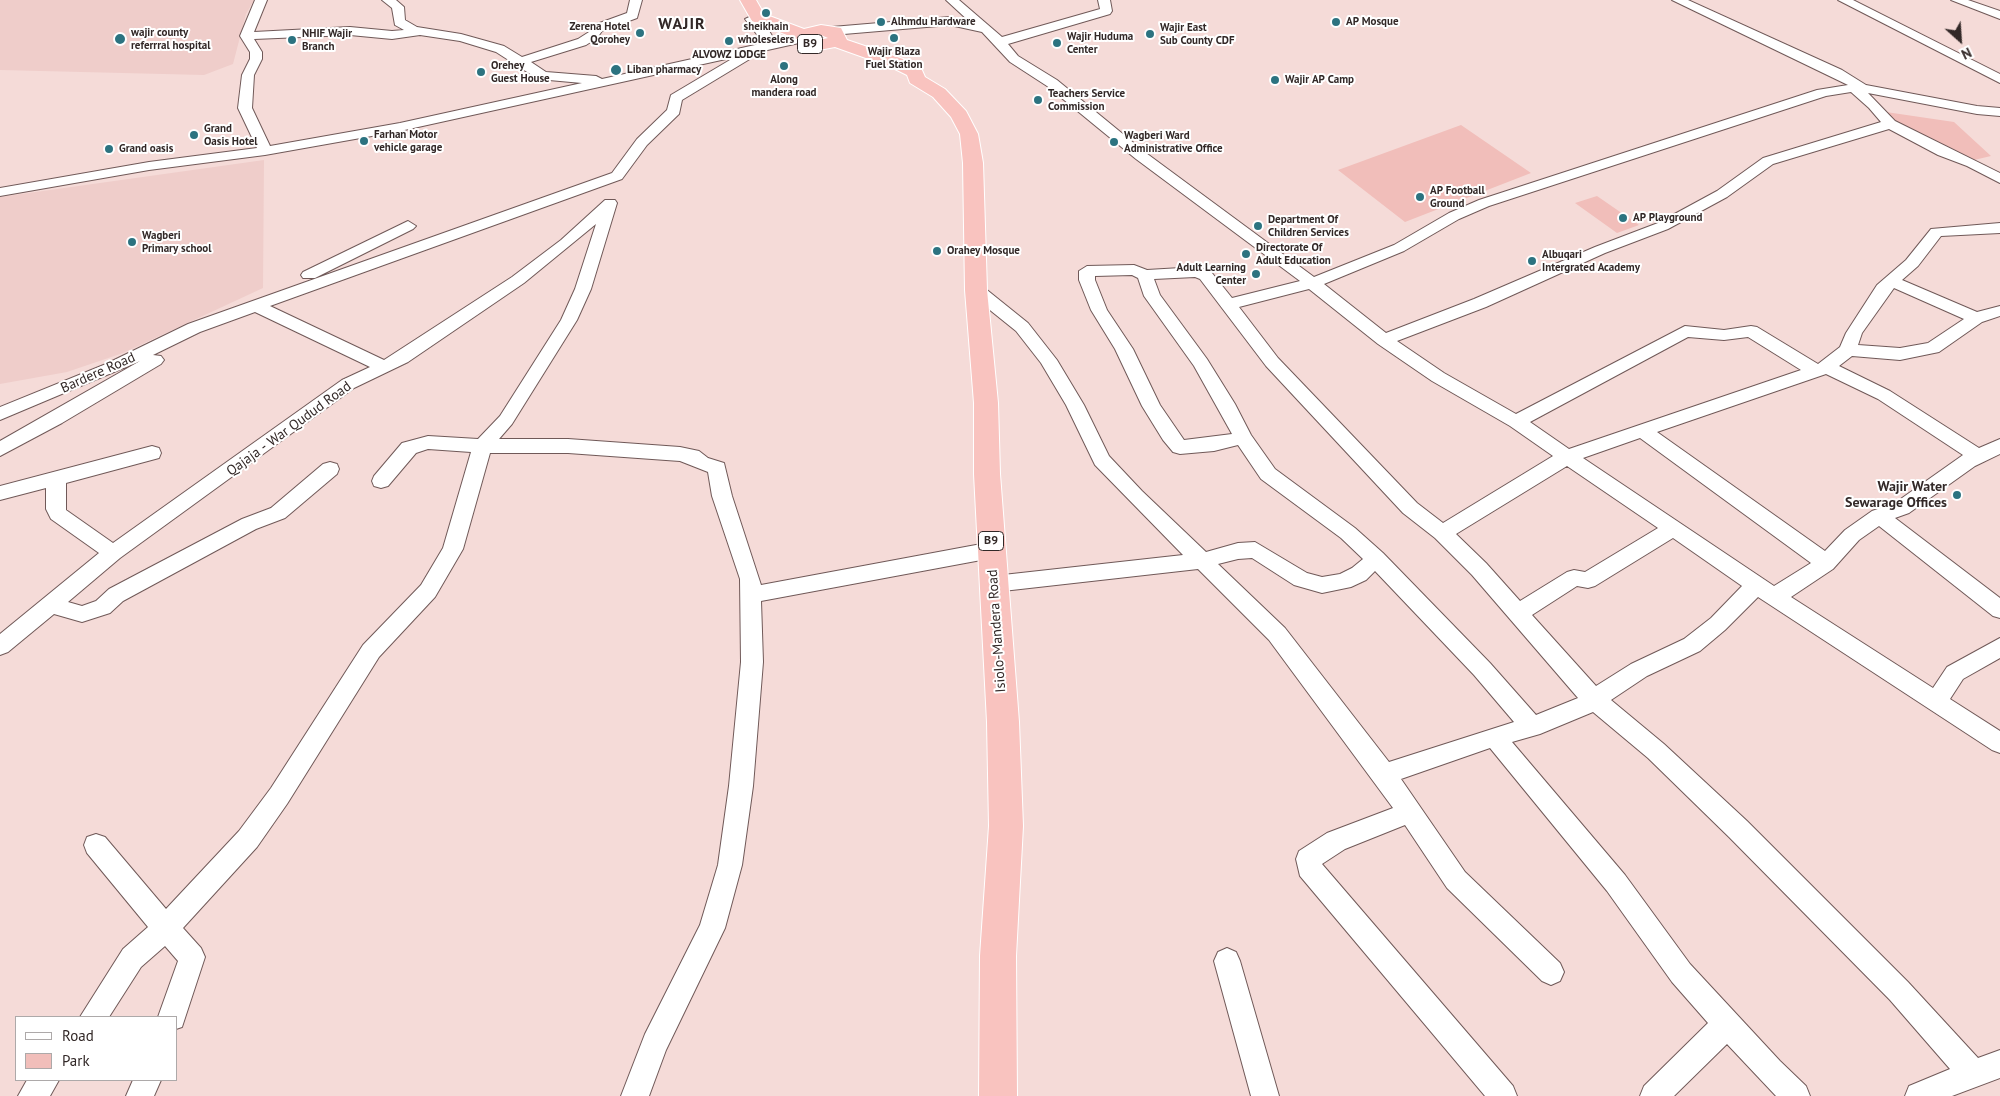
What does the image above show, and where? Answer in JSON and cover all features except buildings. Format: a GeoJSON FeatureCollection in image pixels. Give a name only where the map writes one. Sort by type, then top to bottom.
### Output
{"type":"FeatureCollection","features":[{"type":"Feature","properties":{"kind":"highway"},"geometry":{"type":"LineString","coordinates":[[748,0],[758,17]]}},
{"type":"Feature","properties":{"kind":"highway","name":"Isiolo-Mandera Road"},"geometry":{"type":"LineString","coordinates":[[758,17],[785,28],[829,38],[897,63],[915,72],[916,79],[939,93],[965,125],[973,163],[976,290],[986,403],[987,474],[1003,722],[1006,826],[998,956],[998,1096]]}},
{"type":"Feature","properties":{"kind":"street"},"geometry":{"type":"LineString","coordinates":[[246,36],[261,0]]}},
{"type":"Feature","properties":{"kind":"street"},"geometry":{"type":"LineString","coordinates":[[388,0],[398,7],[399,22],[414,30],[461,38],[500,49],[522,60],[543,76],[587,78],[610,82]]}},
{"type":"Feature","properties":{"kind":"street"},"geometry":{"type":"LineString","coordinates":[[522,60],[582,42],[593,35],[598,28],[633,16],[636,0]]}},
{"type":"Feature","properties":{"kind":"street"},"geometry":{"type":"LineString","coordinates":[[1000,42],[1106,11],[1104,0]]}},
{"type":"Feature","properties":{"kind":"street"},"geometry":{"type":"LineString","coordinates":[[1678,0],[1836,73],[1858,88],[1890,124],[1943,152],[1972,163],[2000,179]]}},
{"type":"Feature","properties":{"kind":"street"},"geometry":{"type":"LineString","coordinates":[[1844,0],[2000,79]]}},
{"type":"Feature","properties":{"kind":"street"},"geometry":{"type":"LineString","coordinates":[[1957,0],[2000,15]]}},
{"type":"Feature","properties":{"kind":"street"},"geometry":{"type":"LineString","coordinates":[[924,22],[949,12],[954,3],[1000,42],[1014,59],[1052,83],[1141,156],[1312,283],[1384,340],[1438,377],[1516,422],[1765,591],[2000,742]]}},
{"type":"Feature","properties":{"kind":"street"},"geometry":{"type":"LineString","coordinates":[[95,1016],[132,958],[166,928],[248,839],[279,796],[371,651],[428,591],[453,549],[471,492],[482,446],[506,420],[569,320],[583,289],[617,176],[642,142],[674,110],[676,98],[722,71],[750,51],[769,42],[764,32],[751,18],[758,17]]}},
{"type":"Feature","properties":{"kind":"street"},"geometry":{"type":"LineString","coordinates":[[0,192],[149,166],[265,151],[400,127],[777,46],[924,22],[950,21],[984,30]]}},
{"type":"Feature","properties":{"kind":"street"},"geometry":{"type":"LineString","coordinates":[[246,36],[326,32],[392,35],[422,31]]}},
{"type":"Feature","properties":{"kind":"street"},"geometry":{"type":"LineString","coordinates":[[246,36],[256,52],[256,59],[248,75],[245,108],[265,151]]}},
{"type":"Feature","properties":{"kind":"street"},"geometry":{"type":"LineString","coordinates":[[1228,304],[1312,283],[1398,248],[1454,216],[1484,203],[1793,102],[1840,89],[1858,88],[1977,110],[2000,112]]}},
{"type":"Feature","properties":{"kind":"street"},"geometry":{"type":"LineString","coordinates":[[1384,340],[1480,303],[1600,250],[1663,226],[1722,194],[1768,161],[1890,124]]}},
{"type":"Feature","properties":{"kind":"street"},"geometry":{"type":"LineString","coordinates":[[196,328],[385,258],[617,176]]}},
{"type":"Feature","properties":{"kind":"street","name":"Qajaja - War Qudud Road"},"geometry":{"type":"LineString","coordinates":[[0,646],[113,553],[348,384],[385,367],[518,280],[566,243],[610,203]]}},
{"type":"Feature","properties":{"kind":"street"},"geometry":{"type":"LineString","coordinates":[[196,328],[408,226]]}},
{"type":"Feature","properties":{"kind":"street"},"geometry":{"type":"LineString","coordinates":[[1442,533],[1568,456],[1822,369],[1848,350],[1854,333],[1891,281],[1912,263],[1936,232],[2000,228]]}},
{"type":"Feature","properties":{"kind":"street"},"geometry":{"type":"LineString","coordinates":[[1243,438],[1214,444],[1180,447],[1169,435],[1151,406],[1124,349],[1099,310],[1087,280],[1088,271],[1134,270],[1145,275],[1198,272],[1206,276],[1272,362],[1410,508],[1442,533],[1518,613],[1594,700],[1656,751],[1738,829],[1899,991],[1974,1073]]}},
{"type":"Feature","properties":{"kind":"street"},"geometry":{"type":"LineString","coordinates":[[1145,275],[1152,296],[1201,363],[1226,404],[1243,438],[1268,474],[1348,532],[1482,668],[1532,727]]}},
{"type":"Feature","properties":{"kind":"street"},"geometry":{"type":"LineString","coordinates":[[1891,281],[1976,318]]}},
{"type":"Feature","properties":{"kind":"street"},"geometry":{"type":"LineString","coordinates":[[976,290],[1022,327],[1048,360],[1076,405],[1102,460],[1135,496],[1277,634],[1384,774],[1456,880],[1551,972]]}},
{"type":"Feature","properties":{"kind":"street"},"geometry":{"type":"LineString","coordinates":[[256,306],[385,367]]}},
{"type":"Feature","properties":{"kind":"street"},"geometry":{"type":"LineString","coordinates":[[1848,350],[1900,354],[1933,348],[1976,318],[2000,311]]}},
{"type":"Feature","properties":{"kind":"street"},"geometry":{"type":"LineString","coordinates":[[0,448],[56,419],[184,342],[196,334],[196,328]]}},
{"type":"Feature","properties":{"kind":"street","name":"Bardere Road"},"geometry":{"type":"LineString","coordinates":[[0,414],[112,368],[196,328]]}},
{"type":"Feature","properties":{"kind":"street"},"geometry":{"type":"LineString","coordinates":[[1516,422],[1685,331],[1724,335],[1751,331],[1822,369],[1884,395],[1978,456]]}},
{"type":"Feature","properties":{"kind":"street"},"geometry":{"type":"LineString","coordinates":[[1641,430],[1826,563]]}},
{"type":"Feature","properties":{"kind":"street"},"geometry":{"type":"LineString","coordinates":[[381,481],[409,448],[418,443],[428,442],[482,446],[568,446],[680,454],[692,456],[701,463],[717,468],[728,515],[750,579],[752,662],[741,786],[730,865],[712,928],[634,1089]]}},
{"type":"Feature","properties":{"kind":"street"},"geometry":{"type":"LineString","coordinates":[[1384,774],[1494,737],[1532,727],[1581,708],[1639,670],[1692,645],[1765,591],[1826,563],[1852,534],[1879,516],[1902,508],[1937,482],[1978,456],[2000,446]]}},
{"type":"Feature","properties":{"kind":"street"},"geometry":{"type":"LineString","coordinates":[[0,493],[152,453]]}},
{"type":"Feature","properties":{"kind":"street"},"geometry":{"type":"LineString","coordinates":[[52,605],[82,614],[103,608],[116,595],[249,524],[278,513],[330,469]]}},
{"type":"Feature","properties":{"kind":"street"},"geometry":{"type":"LineString","coordinates":[[56,478],[56,509],[58,514],[113,553]]}},
{"type":"Feature","properties":{"kind":"street"},"geometry":{"type":"LineString","coordinates":[[1879,516],[2000,610]]}},
{"type":"Feature","properties":{"kind":"street"},"geometry":{"type":"LineString","coordinates":[[1518,613],[1574,578],[1588,580],[1674,528]]}},
{"type":"Feature","properties":{"kind":"street"},"geometry":{"type":"LineString","coordinates":[[751,595],[992,550]]}},
{"type":"Feature","properties":{"kind":"street"},"geometry":{"type":"LineString","coordinates":[[994,584],[1202,561],[1238,550],[1255,550],[1301,579],[1322,585],[1344,581],[1359,574],[1376,559]]}},
{"type":"Feature","properties":{"kind":"street"},"geometry":{"type":"LineString","coordinates":[[1936,702],[1955,673],[2000,647]]}},
{"type":"Feature","properties":{"kind":"street"},"geometry":{"type":"LineString","coordinates":[[1494,737],[1616,882],[1681,973],[1796,1096]]}},
{"type":"Feature","properties":{"kind":"street"},"geometry":{"type":"LineString","coordinates":[[1411,812],[1336,841],[1308,859],[1309,868],[1503,1096]]}},
{"type":"Feature","properties":{"kind":"street"},"geometry":{"type":"LineString","coordinates":[[96,845],[192,957],[172,1016]]}},
{"type":"Feature","properties":{"kind":"street"},"geometry":{"type":"LineString","coordinates":[[1227,961],[1265,1096]]}},
{"type":"Feature","properties":{"kind":"street"},"geometry":{"type":"LineString","coordinates":[[1654,1096],[1727,1024]]}},
{"type":"Feature","properties":{"kind":"street"},"geometry":{"type":"LineString","coordinates":[[1919,1096],[2000,1064]]}},
{"type":"Feature","properties":{"kind":"street"},"geometry":{"type":"LineString","coordinates":[[32,1096],[44,1081]]}},
{"type":"Feature","properties":{"kind":"street"},"geometry":{"type":"LineString","coordinates":[[140,1096],[147,1081]]}},
{"type":"Feature","properties":{"kind":"shaded area","name":"wajir county referrral hospital"},"geometry":{"type":"Polygon","coordinates":[[[0,0],[254,0],[246,14],[233,64],[204,75],[0,70],[0,0]]]}},
{"type":"Feature","properties":{"kind":"shaded area","name":"Wagberi Primary school"},"geometry":{"type":"Polygon","coordinates":[[[264,160],[263,288],[123,353],[67,372],[0,384],[0,197],[264,160]]]}},
{"type":"Feature","properties":{"kind":"green space"},"geometry":{"type":"Polygon","coordinates":[[[1886,112],[1954,122],[1991,156],[1974,160],[1953,154],[1895,124],[1886,112]]]}},
{"type":"Feature","properties":{"kind":"green space","name":"AP Football Ground"},"geometry":{"type":"Polygon","coordinates":[[[1461,125],[1531,173],[1405,222],[1338,170],[1461,125]]]}},
{"type":"Feature","properties":{"kind":"green space"},"geometry":{"type":"Polygon","coordinates":[[[1597,196],[1639,225],[1617,233],[1575,203],[1597,196]]]}},
{"type":"Feature","properties":{"kind":"place","name":"sheikhain wholeselers"},"geometry":{"type":"Point","coordinates":[766,13]}},
{"type":"Feature","properties":{"kind":"place","name":"Alhmdu Hardware"},"geometry":{"type":"Point","coordinates":[881,22]}},
{"type":"Feature","properties":{"kind":"place","name":"AP Mosque"},"geometry":{"type":"Point","coordinates":[1336,22]}},
{"type":"Feature","properties":{"kind":"place","name":"Zerena Hotel Qorohey"},"geometry":{"type":"Point","coordinates":[640,33]}},
{"type":"Feature","properties":{"kind":"place","name":"Wajir East Sub County CDF"},"geometry":{"type":"Point","coordinates":[1150,34]}},
{"type":"Feature","properties":{"kind":"place","name":"Wajir Blaza Fuel Station"},"geometry":{"type":"Point","coordinates":[894,38]}},
{"type":"Feature","properties":{"kind":"place","name":"wajir county referrral hospital"},"geometry":{"type":"Point","coordinates":[120,39]}},
{"type":"Feature","properties":{"kind":"place","name":"NHIF Wajir Branch"},"geometry":{"type":"Point","coordinates":[292,40]}},
{"type":"Feature","properties":{"kind":"place","name":"ALVOWZ LODGE"},"geometry":{"type":"Point","coordinates":[729,41]}},
{"type":"Feature","properties":{"kind":"place","name":"Wajir Huduma Center"},"geometry":{"type":"Point","coordinates":[1057,43]}},
{"type":"Feature","properties":{"kind":"place","name":"Along mandera road"},"geometry":{"type":"Point","coordinates":[784,66]}},
{"type":"Feature","properties":{"kind":"place","name":"Liban pharmacy"},"geometry":{"type":"Point","coordinates":[616,70]}},
{"type":"Feature","properties":{"kind":"place","name":"Orehey Guest House"},"geometry":{"type":"Point","coordinates":[481,72]}},
{"type":"Feature","properties":{"kind":"place","name":"Wajir AP Camp"},"geometry":{"type":"Point","coordinates":[1275,80]}},
{"type":"Feature","properties":{"kind":"place","name":"Teachers Service Commission"},"geometry":{"type":"Point","coordinates":[1038,100]}},
{"type":"Feature","properties":{"kind":"place","name":"Grand Oasis Hotel"},"geometry":{"type":"Point","coordinates":[194,135]}},
{"type":"Feature","properties":{"kind":"place","name":"Farhan Motor vehicle garage"},"geometry":{"type":"Point","coordinates":[364,141]}},
{"type":"Feature","properties":{"kind":"place","name":"Wagberi Ward Administrative Office"},"geometry":{"type":"Point","coordinates":[1114,142]}},
{"type":"Feature","properties":{"kind":"place","name":"Grand oasis"},"geometry":{"type":"Point","coordinates":[109,149]}},
{"type":"Feature","properties":{"kind":"place","name":"AP Football Ground"},"geometry":{"type":"Point","coordinates":[1420,197]}},
{"type":"Feature","properties":{"kind":"place","name":"AP Playground"},"geometry":{"type":"Point","coordinates":[1623,218]}},
{"type":"Feature","properties":{"kind":"place","name":"Department Of Children Services"},"geometry":{"type":"Point","coordinates":[1258,226]}},
{"type":"Feature","properties":{"kind":"place","name":"Wagberi Primary school"},"geometry":{"type":"Point","coordinates":[132,242]}},
{"type":"Feature","properties":{"kind":"place","name":"Orahey Mosque"},"geometry":{"type":"Point","coordinates":[937,251]}},
{"type":"Feature","properties":{"kind":"place","name":"Directorate Of Adult Education"},"geometry":{"type":"Point","coordinates":[1246,254]}},
{"type":"Feature","properties":{"kind":"place","name":"Albuqari Intergrated Academy"},"geometry":{"type":"Point","coordinates":[1532,261]}},
{"type":"Feature","properties":{"kind":"place","name":"Adult Learning Center"},"geometry":{"type":"Point","coordinates":[1256,274]}},
{"type":"Feature","properties":{"kind":"place","name":"Wajir Water Sewarage Offices"},"geometry":{"type":"Point","coordinates":[1957,495]}},
{"type":"Feature","properties":{"kind":"district","name":"WAJIR"},"geometry":{"type":"Point","coordinates":[682,24]}}]}
